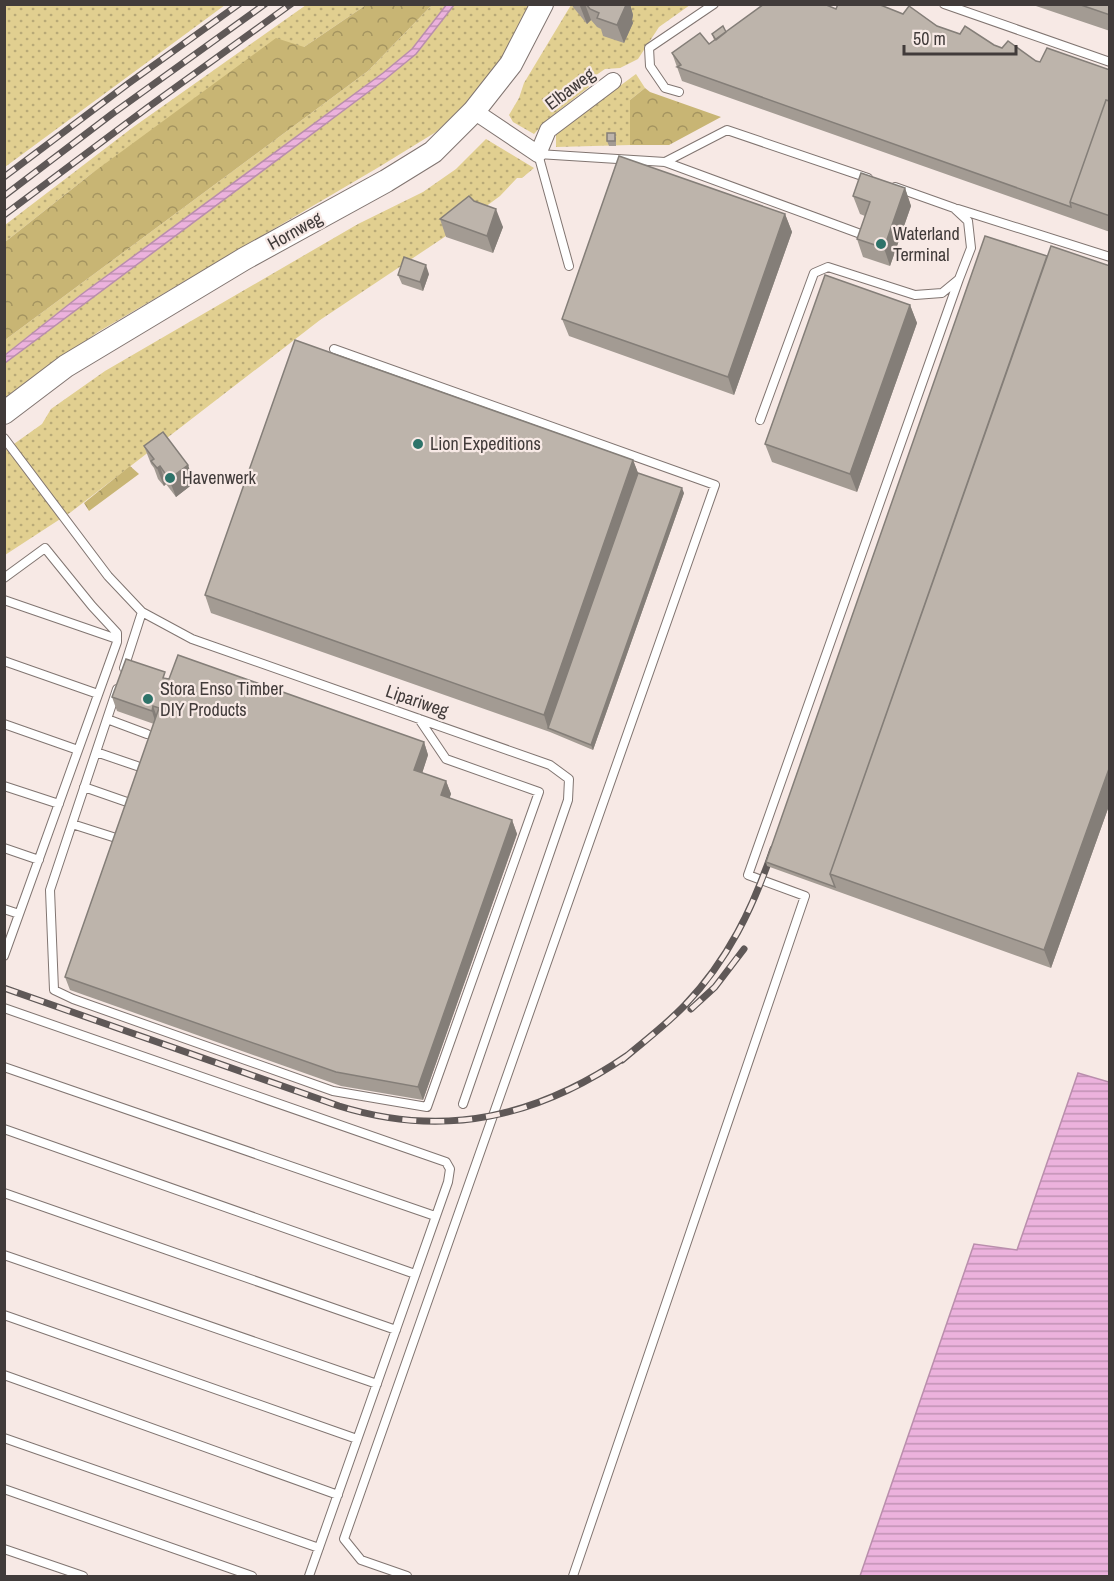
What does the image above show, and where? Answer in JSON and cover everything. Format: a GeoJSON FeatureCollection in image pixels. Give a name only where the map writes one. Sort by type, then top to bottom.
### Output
{"type":"FeatureCollection","features":[{"type":"Feature","properties":{"kind":"street","name":"Hornweg"},"geometry":{"type":"LineString","coordinates":[[4,413],[66,366],[244,259],[434,152],[474,111],[511,64],[542,4]]}},
{"type":"Feature","properties":{"kind":"street","name":"Elbaweg"},"geometry":{"type":"LineString","coordinates":[[538,154],[548,130],[613,81]]}},
{"type":"Feature","properties":{"kind":"street"},"geometry":{"type":"LineString","coordinates":[[474,111],[538,154]]}},
{"type":"Feature","properties":{"kind":"lane"},"geometry":{"type":"LineString","coordinates":[[679,92],[665,88],[650,66],[649,48],[714,4]]}},
{"type":"Feature","properties":{"kind":"lane"},"geometry":{"type":"LineString","coordinates":[[944,4],[1110,62]]}},
{"type":"Feature","properties":{"kind":"lane"},"geometry":{"type":"LineString","coordinates":[[665,162],[728,130],[954,208],[1110,257]]}},
{"type":"Feature","properties":{"kind":"lane"},"geometry":{"type":"LineString","coordinates":[[569,266],[538,154],[665,162],[858,233]]}},
{"type":"Feature","properties":{"kind":"lane"},"geometry":{"type":"LineString","coordinates":[[573,1576],[805,896],[748,876],[971,248],[968,221],[954,208]]}},
{"type":"Feature","properties":{"kind":"lane"},"geometry":{"type":"LineString","coordinates":[[760,420],[814,273],[828,267],[915,295],[942,293],[959,279]]}},
{"type":"Feature","properties":{"kind":"lane"},"geometry":{"type":"LineString","coordinates":[[334,349],[715,485],[344,1539],[361,1560],[407,1576]]}},
{"type":"Feature","properties":{"kind":"lane","name":"Lipariweg"},"geometry":{"type":"LineString","coordinates":[[4,438],[108,576],[142,612],[192,639],[550,765],[568,779],[568,800],[463,1104]]}},
{"type":"Feature","properties":{"kind":"lane"},"geometry":{"type":"LineString","coordinates":[[4,578],[45,548],[117,633],[98,694],[4,956]]}},
{"type":"Feature","properties":{"kind":"lane"},"geometry":{"type":"LineString","coordinates":[[4,600],[117,639]]}},
{"type":"Feature","properties":{"kind":"lane"},"geometry":{"type":"LineString","coordinates":[[142,612],[50,890],[54,990],[73,999],[333,1091],[427,1107],[538,792],[446,759],[418,719]]}},
{"type":"Feature","properties":{"kind":"lane"},"geometry":{"type":"LineString","coordinates":[[4,661],[98,694]]}},
{"type":"Feature","properties":{"kind":"lane"},"geometry":{"type":"LineString","coordinates":[[107,719],[147,734]]}},
{"type":"Feature","properties":{"kind":"lane"},"geometry":{"type":"LineString","coordinates":[[4,724],[78,750]]}},
{"type":"Feature","properties":{"kind":"lane"},"geometry":{"type":"LineString","coordinates":[[96,752],[137,766]]}},
{"type":"Feature","properties":{"kind":"lane"},"geometry":{"type":"LineString","coordinates":[[4,786],[59,804]]}},
{"type":"Feature","properties":{"kind":"lane"},"geometry":{"type":"LineString","coordinates":[[84,787],[127,802]]}},
{"type":"Feature","properties":{"kind":"lane"},"geometry":{"type":"LineString","coordinates":[[72,824],[116,838]]}},
{"type":"Feature","properties":{"kind":"lane"},"geometry":{"type":"LineString","coordinates":[[4,848],[39,860]]}},
{"type":"Feature","properties":{"kind":"lane"},"geometry":{"type":"LineString","coordinates":[[4,909],[19,914]]}},
{"type":"Feature","properties":{"kind":"lane"},"geometry":{"type":"LineString","coordinates":[[4,1008],[446,1162],[450,1169],[448,1182],[309,1576]]}},
{"type":"Feature","properties":{"kind":"lane"},"geometry":{"type":"LineString","coordinates":[[4,1067],[435,1216]]}},
{"type":"Feature","properties":{"kind":"lane"},"geometry":{"type":"LineString","coordinates":[[4,1129],[415,1274]]}},
{"type":"Feature","properties":{"kind":"lane"},"geometry":{"type":"LineString","coordinates":[[4,1194],[396,1330]]}},
{"type":"Feature","properties":{"kind":"lane"},"geometry":{"type":"LineString","coordinates":[[4,1255],[376,1384]]}},
{"type":"Feature","properties":{"kind":"lane"},"geometry":{"type":"LineString","coordinates":[[4,1315],[357,1439]]}},
{"type":"Feature","properties":{"kind":"lane"},"geometry":{"type":"LineString","coordinates":[[4,1375],[338,1495]]}},
{"type":"Feature","properties":{"kind":"lane"},"geometry":{"type":"LineString","coordinates":[[4,1438],[319,1548]]}},
{"type":"Feature","properties":{"kind":"lane"},"geometry":{"type":"LineString","coordinates":[[4,1489],[252,1576]]}},
{"type":"Feature","properties":{"kind":"lane"},"geometry":{"type":"LineString","coordinates":[[4,1549],[83,1576]]}},
{"type":"Feature","properties":{"kind":"shaded area"},"geometry":{"type":"Polygon","coordinates":[[[5,4],[225,4],[225,5],[5,167],[5,4]]]}},
{"type":"Feature","properties":{"kind":"shaded area"},"geometry":{"type":"Polygon","coordinates":[[[447,4],[454,5],[416,54],[383,81],[5,363],[5,355],[82,294],[383,73],[412,49],[447,4]]]}},
{"type":"Feature","properties":{"kind":"shaded area"},"geometry":{"type":"Polygon","coordinates":[[[306,5],[366,5],[304,47],[91,174],[5,242],[5,225],[132,128],[306,5]]]}},
{"type":"Feature","properties":{"kind":"shaded area"},"geometry":{"type":"Polygon","coordinates":[[[432,5],[447,5],[412,49],[383,73],[82,294],[5,355],[5,340],[368,71],[432,5]]]}},
{"type":"Feature","properties":{"kind":"shaded area"},"geometry":{"type":"Polygon","coordinates":[[[454,5],[531,5],[515,39],[490,75],[462,108],[436,132],[98,332],[5,398],[4,363],[383,81],[416,54],[454,5]]]}},
{"type":"Feature","properties":{"kind":"shaded area"},"geometry":{"type":"Polygon","coordinates":[[[571,5],[690,5],[659,27],[638,59],[620,68],[605,69],[586,82],[589,87],[548,119],[534,134],[513,122],[509,115],[519,98],[524,83],[571,5]]]}},
{"type":"Feature","properties":{"kind":"shaded area"},"geometry":{"type":"Polygon","coordinates":[[[636,74],[645,88],[630,100],[630,145],[556,147],[556,133],[636,74]]]}},
{"type":"Feature","properties":{"kind":"shaded area"},"geometry":{"type":"Polygon","coordinates":[[[486,139],[534,168],[522,178],[517,178],[500,196],[443,238],[320,320],[71,512],[5,555],[4,451],[42,424],[51,409],[105,371],[358,224],[423,192],[456,169],[486,139]]]}},
{"type":"Feature","properties":{"kind":"shaded area"},"geometry":{"type":"Polygon","coordinates":[[[1078,1073],[1109,1082],[1109,1576],[860,1576],[974,1244],[1017,1250],[1078,1073]]]}},
{"type":"Feature","properties":{"kind":"green space"},"geometry":{"type":"Polygon","coordinates":[[[366,5],[432,5],[368,71],[5,340],[5,242],[91,174],[276,38],[304,47],[366,5]]]}},
{"type":"Feature","properties":{"kind":"green space"},"geometry":{"type":"Polygon","coordinates":[[[645,88],[650,92],[721,117],[669,145],[630,145],[630,100],[645,88]]]}},
{"type":"Feature","properties":{"kind":"green space"},"geometry":{"type":"Polygon","coordinates":[[[130,466],[139,474],[89,511],[84,503],[130,466]]]}},
{"type":"Feature","properties":{"kind":"building"},"geometry":{"type":"Polygon","coordinates":[[[586,4],[626,5],[617,25],[597,18],[599,13],[590,9],[586,4]]]}},
{"type":"Feature","properties":{"kind":"building"},"geometry":{"type":"Polygon","coordinates":[[[764,4],[824,4],[836,9],[838,4],[878,4],[903,14],[909,6],[937,26],[960,34],[965,26],[1002,48],[1008,41],[1036,61],[1040,62],[1047,48],[1110,70],[1110,99],[1106,100],[1070,202],[1071,207],[677,67],[681,65],[672,53],[700,33],[709,44],[764,4]]]}},
{"type":"Feature","properties":{"kind":"building"},"geometry":{"type":"Polygon","coordinates":[[[1078,4],[1110,4],[1110,15],[1078,4]]]}},
{"type":"Feature","properties":{"kind":"building"},"geometry":{"type":"Polygon","coordinates":[[[723,26],[726,32],[716,40],[712,34],[723,26]]]}},
{"type":"Feature","properties":{"kind":"building"},"geometry":{"type":"Polygon","coordinates":[[[1106,100],[1110,101],[1110,216],[1070,202],[1106,100]]]}},
{"type":"Feature","properties":{"kind":"building"},"geometry":{"type":"Polygon","coordinates":[[[607,133],[615,133],[615,141],[607,141],[607,133]]]}},
{"type":"Feature","properties":{"kind":"building"},"geometry":{"type":"Polygon","coordinates":[[[619,156],[785,214],[728,377],[562,319],[619,156]]]}},
{"type":"Feature","properties":{"kind":"building"},"geometry":{"type":"Polygon","coordinates":[[[861,173],[905,188],[884,248],[857,239],[870,202],[853,196],[861,173]]]}},
{"type":"Feature","properties":{"kind":"building"},"geometry":{"type":"Polygon","coordinates":[[[469,196],[474,201],[496,209],[487,236],[440,219],[469,196]]]}},
{"type":"Feature","properties":{"kind":"building"},"geometry":{"type":"Polygon","coordinates":[[[985,236],[1047,256],[830,874],[835,887],[766,862],[985,236]]]}},
{"type":"Feature","properties":{"kind":"building"},"geometry":{"type":"Polygon","coordinates":[[[1051,246],[1110,266],[1110,766],[1044,950],[830,874],[1051,246]]]}},
{"type":"Feature","properties":{"kind":"building"},"geometry":{"type":"Polygon","coordinates":[[[404,257],[426,265],[420,282],[398,275],[404,257]]]}},
{"type":"Feature","properties":{"kind":"building"},"geometry":{"type":"Polygon","coordinates":[[[825,275],[910,305],[850,474],[765,444],[825,275]]]}},
{"type":"Feature","properties":{"kind":"building"},"geometry":{"type":"Polygon","coordinates":[[[295,340],[633,460],[544,715],[205,595],[295,340]]]}},
{"type":"Feature","properties":{"kind":"building"},"geometry":{"type":"Polygon","coordinates":[[[163,432],[188,465],[169,479],[160,466],[157,468],[151,461],[154,459],[144,446],[163,432]]]}},
{"type":"Feature","properties":{"kind":"building"},"geometry":{"type":"Polygon","coordinates":[[[638,473],[682,488],[591,745],[548,728],[638,473]]]}},
{"type":"Feature","properties":{"kind":"building"},"geometry":{"type":"Polygon","coordinates":[[[178,655],[424,742],[414,770],[446,781],[441,795],[512,820],[418,1087],[336,1072],[65,977],[159,708],[153,706],[152,711],[112,697],[126,659],[165,672],[163,678],[169,679],[178,655]]]}},
{"type":"Feature","properties":{"kind":"railway"},"geometry":{"type":"LineString","coordinates":[[4,177],[239,4]]}},
{"type":"Feature","properties":{"kind":"railway"},"geometry":{"type":"LineString","coordinates":[[4,196],[112,114],[265,4]]}},
{"type":"Feature","properties":{"kind":"railway"},"geometry":{"type":"LineString","coordinates":[[4,215],[291,4]]}},
{"type":"Feature","properties":{"kind":"railway"},"geometry":{"type":"LineString","coordinates":[[622,1060],[678,1012],[714,970],[748,912],[773,849]]}},
{"type":"Feature","properties":{"kind":"railway"},"geometry":{"type":"LineString","coordinates":[[691,1009],[715,987],[744,949]]}},
{"type":"Feature","properties":{"kind":"railway"},"geometry":{"type":"LineString","coordinates":[[4,988],[339,1106],[378,1116],[416,1121],[453,1121],[490,1116],[525,1107],[560,1094],[628,1055]]}},
{"type":"Feature","properties":{"kind":"place","name":"Waterland Terminal"},"geometry":{"type":"Point","coordinates":[881,244]}},
{"type":"Feature","properties":{"kind":"place","name":"Lion Expeditions"},"geometry":{"type":"Point","coordinates":[418,444]}},
{"type":"Feature","properties":{"kind":"place","name":"Havenwerk"},"geometry":{"type":"Point","coordinates":[170,478]}},
{"type":"Feature","properties":{"kind":"place","name":"Stora Enso Timber DIY Products"},"geometry":{"type":"Point","coordinates":[148,699]}}]}
